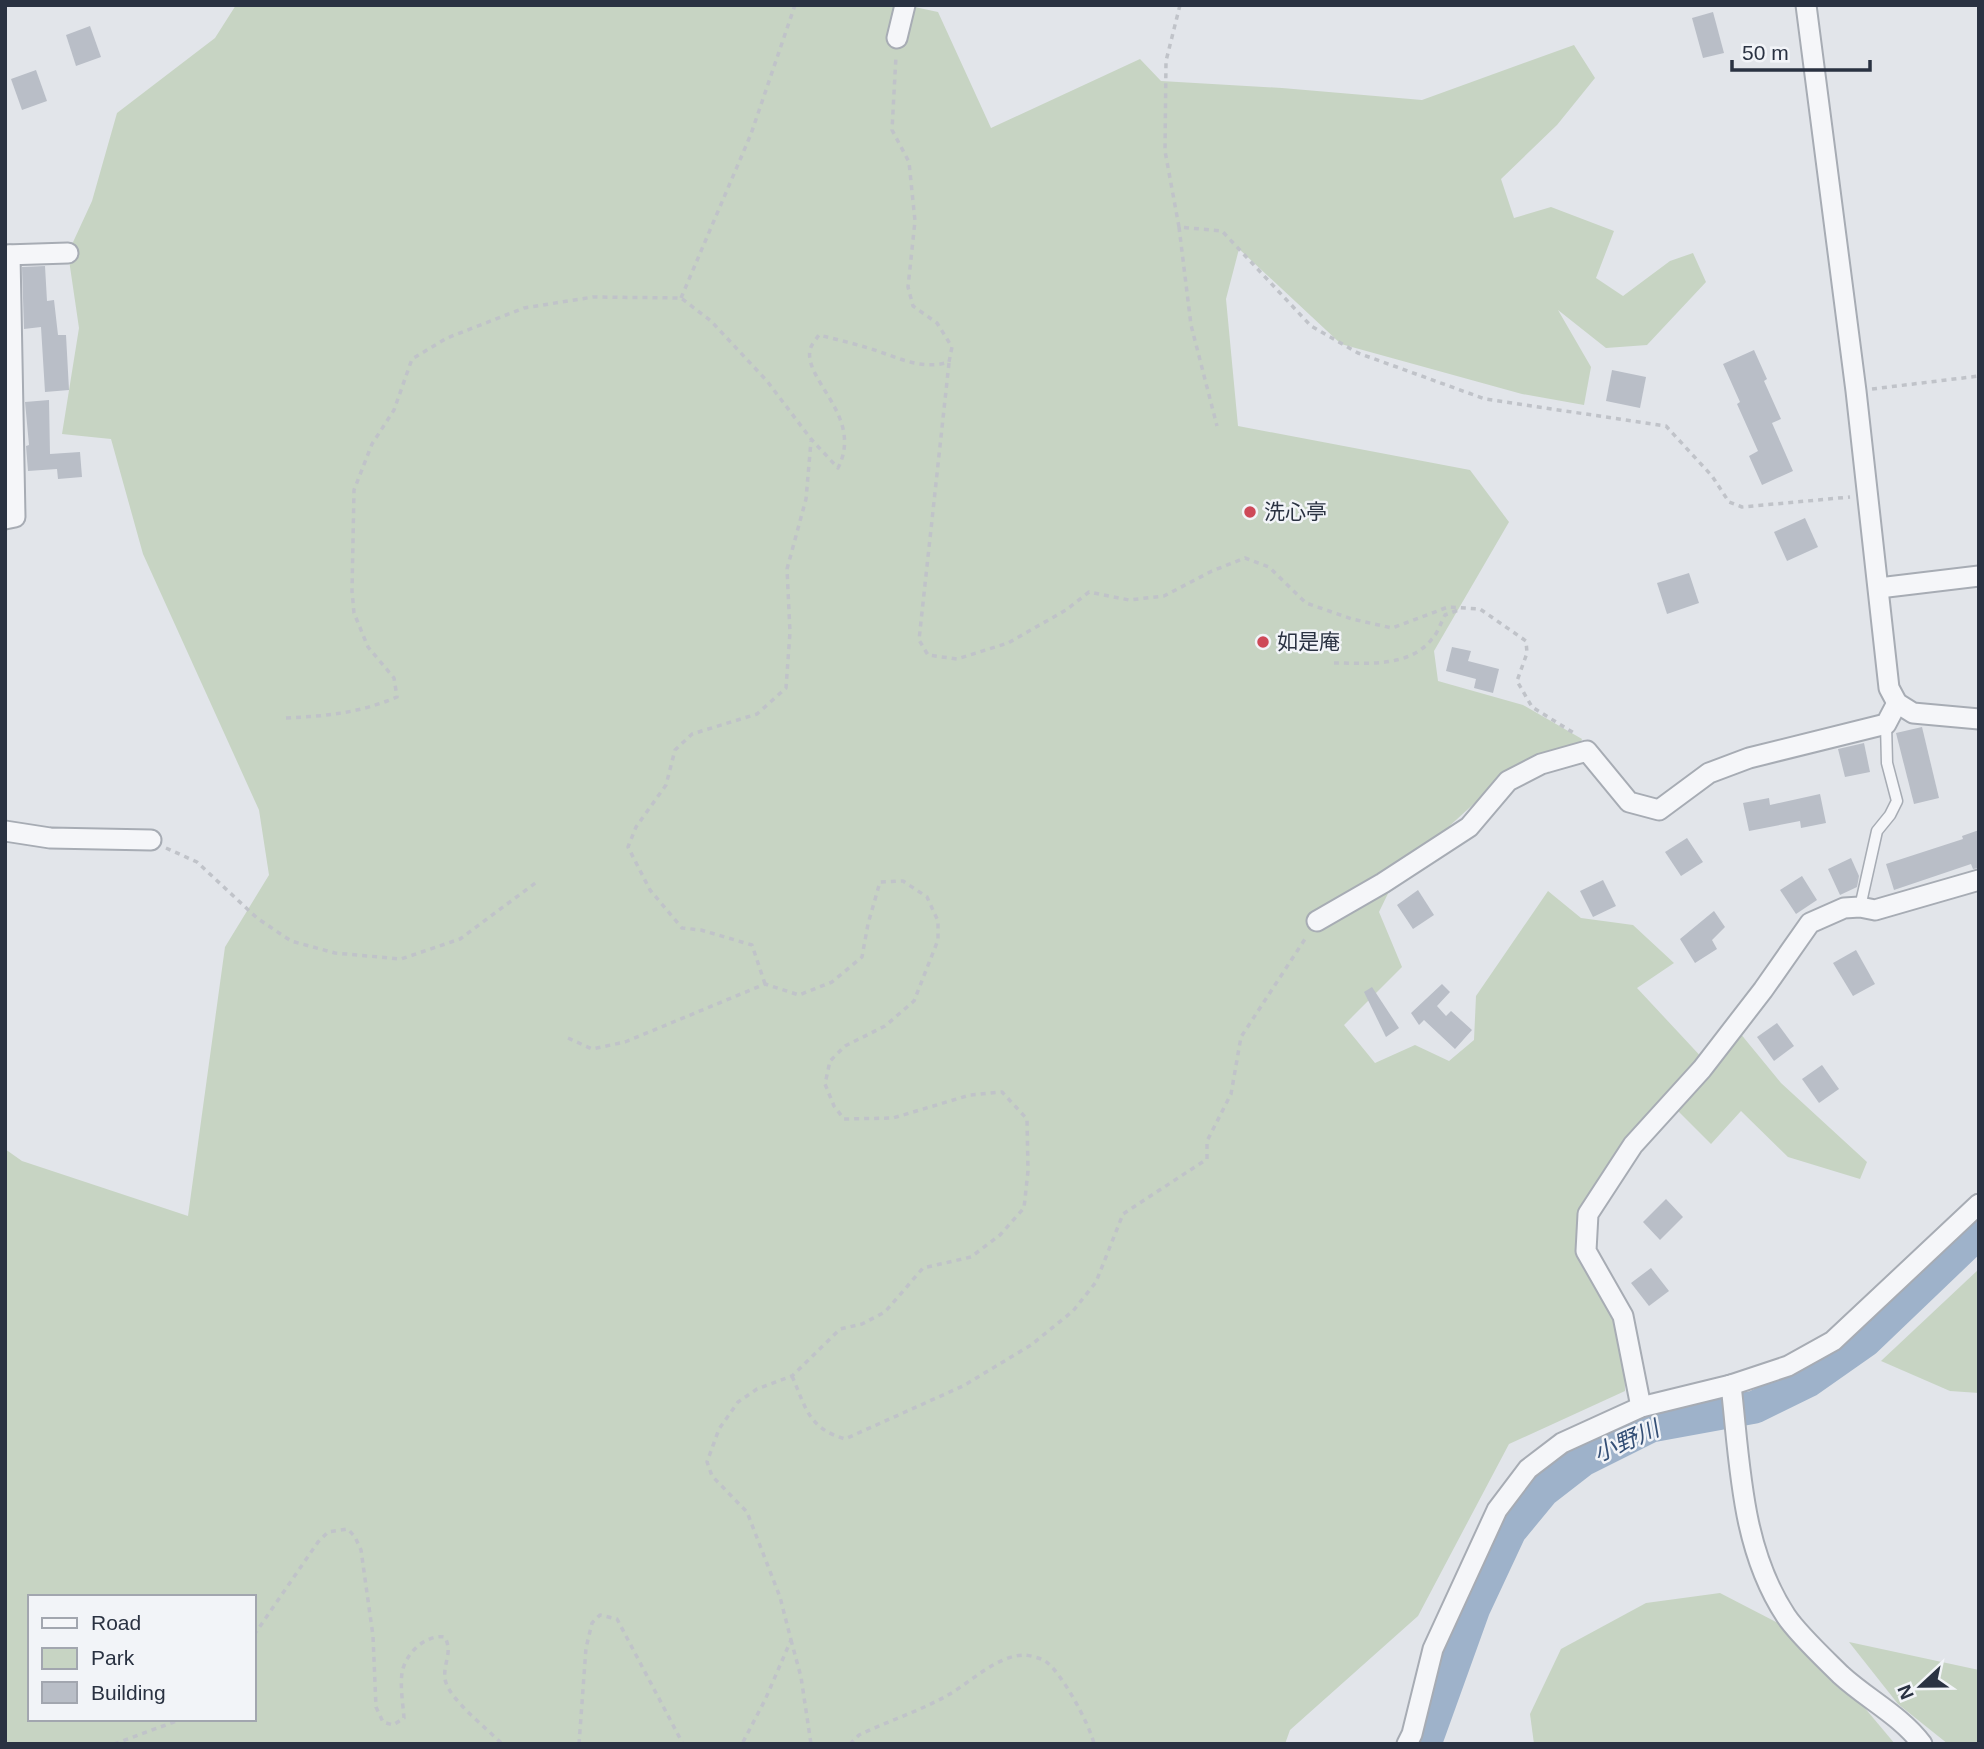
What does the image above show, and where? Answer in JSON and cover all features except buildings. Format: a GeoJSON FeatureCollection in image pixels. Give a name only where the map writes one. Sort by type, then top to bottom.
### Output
{"type":"FeatureCollection","features":[{"type":"Feature","properties":{"kind":"street"},"geometry":{"type":"LineString","coordinates":[[897,38],[905,5]]}},
{"type":"Feature","properties":{"kind":"street"},"geometry":{"type":"LineString","coordinates":[[1806,5],[1869,496],[1889,688],[1897,703],[1913,713],[1979,719]]}},
{"type":"Feature","properties":{"kind":"street"},"geometry":{"type":"LineString","coordinates":[[5,519],[15,517],[8,255],[68,253]]}},
{"type":"Feature","properties":{"kind":"street"},"geometry":{"type":"LineString","coordinates":[[1879,588],[1979,576]]}},
{"type":"Feature","properties":{"kind":"street"},"geometry":{"type":"LineString","coordinates":[[1317,921],[1383,883],[1469,827],[1508,781],[1541,764],[1587,751],[1629,802],[1659,810],[1709,773],[1719,769],[1749,758],[1886,724],[1897,703]]}},
{"type":"Feature","properties":{"kind":"street"},"geometry":{"type":"LineString","coordinates":[[5,831],[50,838],[151,841]]}},
{"type":"Feature","properties":{"kind":"street"},"geometry":{"type":"LineString","coordinates":[[1641,1407],[1623,1317],[1586,1251],[1588,1214],[1633,1145],[1702,1069],[1810,923],[1844,908],[1875,910],[1979,880]]}},
{"type":"Feature","properties":{"kind":"street"},"geometry":{"type":"LineString","coordinates":[[1407,1744],[1412,1734],[1433,1649],[1497,1510],[1528,1469],[1562,1443],[1641,1407],[1731,1385],[1788,1366],[1833,1341],[1979,1205]]}},
{"type":"Feature","properties":{"kind":"street"},"geometry":{"type":"LineString","coordinates":[[1731,1385],[1745,1507],[1759,1566],[1787,1618],[1843,1676],[1912,1730],[1922,1744]]}},
{"type":"Feature","properties":{"kind":"lane"},"geometry":{"type":"LineString","coordinates":[[1860,907],[1877,831],[1897,801],[1887,763],[1886,724]]}},
{"type":"Feature","properties":{"kind":"path"},"geometry":{"type":"LineString","coordinates":[[681,298],[751,134],[795,5]]}},
{"type":"Feature","properties":{"kind":"path"},"geometry":{"type":"LineString","coordinates":[[1180,5],[1166,61],[1164,151],[1179,227],[1191,325],[1217,426]]}},
{"type":"Feature","properties":{"kind":"path"},"geometry":{"type":"LineString","coordinates":[[897,38],[891,130],[909,162],[915,221],[908,287],[913,306],[937,323],[952,347],[919,640],[928,656],[957,659],[1008,643],[1066,610],[1089,592],[1129,600],[1164,596],[1212,570],[1245,558],[1269,566],[1306,603],[1352,620],[1392,628],[1448,607],[1480,609],[1526,641],[1527,653],[1517,681],[1532,707],[1582,739],[1587,751]]}},
{"type":"Feature","properties":{"kind":"path"},"geometry":{"type":"LineString","coordinates":[[1179,227],[1222,231],[1311,326],[1358,353],[1485,399],[1666,426],[1712,476],[1729,502],[1742,507],[1869,496]]}},
{"type":"Feature","properties":{"kind":"path"},"geometry":{"type":"LineString","coordinates":[[286,718],[336,715],[397,697],[394,678],[369,647],[354,613],[354,490],[372,444],[394,410],[412,359],[447,338],[524,308],[593,297],[681,298],[711,321],[767,381],[811,439],[838,468],[845,454],[839,413],[812,366],[810,350],[819,335],[870,348],[907,363],[937,366],[949,362]]}},
{"type":"Feature","properties":{"kind":"path"},"geometry":{"type":"LineString","coordinates":[[1856,391],[1979,376]]}},
{"type":"Feature","properties":{"kind":"path"},"geometry":{"type":"LineString","coordinates":[[765,984],[752,945],[701,930],[682,928],[650,890],[628,847],[636,827],[666,785],[675,750],[692,734],[757,714],[786,688],[790,632],[787,569],[806,499],[811,439]]}},
{"type":"Feature","properties":{"kind":"path"},"geometry":{"type":"LineString","coordinates":[[1334,663],[1386,663],[1419,651],[1433,639],[1445,615],[1463,608]]}},
{"type":"Feature","properties":{"kind":"path"},"geometry":{"type":"LineString","coordinates":[[151,841],[197,862],[257,918],[291,941],[335,953],[401,958],[460,939],[538,881]]}},
{"type":"Feature","properties":{"kind":"path"},"geometry":{"type":"LineString","coordinates":[[568,1038],[592,1049],[625,1042],[765,984],[799,995],[832,982],[862,957],[880,882],[903,881],[927,897],[938,921],[938,940],[914,1001],[885,1026],[845,1046],[830,1061],[825,1084],[834,1106],[844,1119],[893,1118],[970,1095],[1002,1092],[1027,1119],[1028,1171],[1024,1208],[1000,1235],[971,1257],[923,1268],[885,1312],[862,1324],[840,1329],[792,1376],[757,1389],[738,1402],[719,1429],[708,1462],[712,1476],[747,1512],[780,1597],[801,1677],[811,1744]]}},
{"type":"Feature","properties":{"kind":"path"},"geometry":{"type":"LineString","coordinates":[[792,1376],[810,1418],[828,1434],[845,1439],[963,1386],[1031,1345],[1073,1311],[1096,1282],[1123,1214],[1208,1158],[1207,1142],[1231,1094],[1241,1037],[1317,921]]}},
{"type":"Feature","properties":{"kind":"path"},"geometry":{"type":"LineString","coordinates":[[256,1632],[318,1542],[328,1532],[348,1530],[361,1550],[373,1636],[376,1707],[383,1722],[393,1726],[404,1718],[402,1673],[408,1657],[424,1641],[436,1636],[444,1637],[449,1647],[445,1679],[450,1692],[502,1744]]}},
{"type":"Feature","properties":{"kind":"path"},"geometry":{"type":"LineString","coordinates":[[579,1744],[586,1648],[592,1623],[600,1615],[617,1619],[683,1744]]}},
{"type":"Feature","properties":{"kind":"path"},"geometry":{"type":"LineString","coordinates":[[742,1744],[791,1640]]}},
{"type":"Feature","properties":{"kind":"path"},"geometry":{"type":"LineString","coordinates":[[850,1744],[859,1735],[947,1696],[1001,1661],[1025,1655],[1045,1661],[1061,1681],[1083,1714],[1092,1732],[1094,1744]]}},
{"type":"Feature","properties":{"kind":"path"},"geometry":{"type":"LineString","coordinates":[[114,1744],[177,1721]]}},
{"type":"Feature","properties":{"kind":"green space"},"geometry":{"type":"Polygon","coordinates":[[[236,5],[905,5],[938,12],[991,128],[1140,59],[1161,81],[1422,100],[1574,45],[1595,78],[1557,125],[1501,179],[1514,218],[1551,207],[1614,231],[1596,278],[1623,296],[1670,261],[1693,253],[1706,282],[1647,345],[1606,348],[1558,310],[1591,367],[1584,405],[1522,394],[1341,344],[1239,249],[1226,299],[1238,426],[1470,470],[1509,522],[1434,651],[1438,681],[1523,705],[1582,739],[1576,754],[1513,768],[1398,873],[1379,912],[1402,967],[1344,1025],[1375,1063],[1415,1045],[1449,1061],[1474,1040],[1476,996],[1548,891],[1581,918],[1633,925],[1674,963],[1637,988],[1706,1062],[1735,1027],[1781,1083],[1867,1162],[1860,1179],[1788,1157],[1741,1111],[1711,1144],[1671,1104],[1588,1214],[1578,1253],[1623,1316],[1625,1391],[1509,1444],[1418,1616],[1290,1730],[1285,1744],[5,1744],[5,1149],[22,1161],[188,1216],[225,947],[269,875],[259,810],[143,554],[111,439],[62,434],[79,328],[68,253],[92,201],[117,113],[215,38],[236,5]]]}},
{"type":"Feature","properties":{"kind":"green space"},"geometry":{"type":"Polygon","coordinates":[[[1979,1269],[1979,1393],[1950,1391],[1881,1361],[1979,1269]]]}},
{"type":"Feature","properties":{"kind":"green space"},"geometry":{"type":"Polygon","coordinates":[[[1720,1593],[1778,1623],[1864,1707],[1895,1744],[1534,1744],[1530,1714],[1561,1649],[1646,1603],[1720,1593]]]}},
{"type":"Feature","properties":{"kind":"green space"},"geometry":{"type":"Polygon","coordinates":[[[1849,1642],[1979,1670],[1979,1744],[1948,1744],[1898,1704],[1849,1642]]]}},
{"type":"Feature","properties":{"kind":"waterway","name":"小野川"},"geometry":{"type":"LineString","coordinates":[[1425,1744],[1474,1608],[1510,1531],[1543,1491],[1583,1460],[1651,1426],[1755,1407],[1808,1381],[1865,1341],[1979,1232]]}},
{"type":"Feature","properties":{"kind":"place","name":"洗心亭"},"geometry":{"type":"Point","coordinates":[1250,512]}},
{"type":"Feature","properties":{"kind":"place","name":"如是庵"},"geometry":{"type":"Point","coordinates":[1263,642]}}]}
